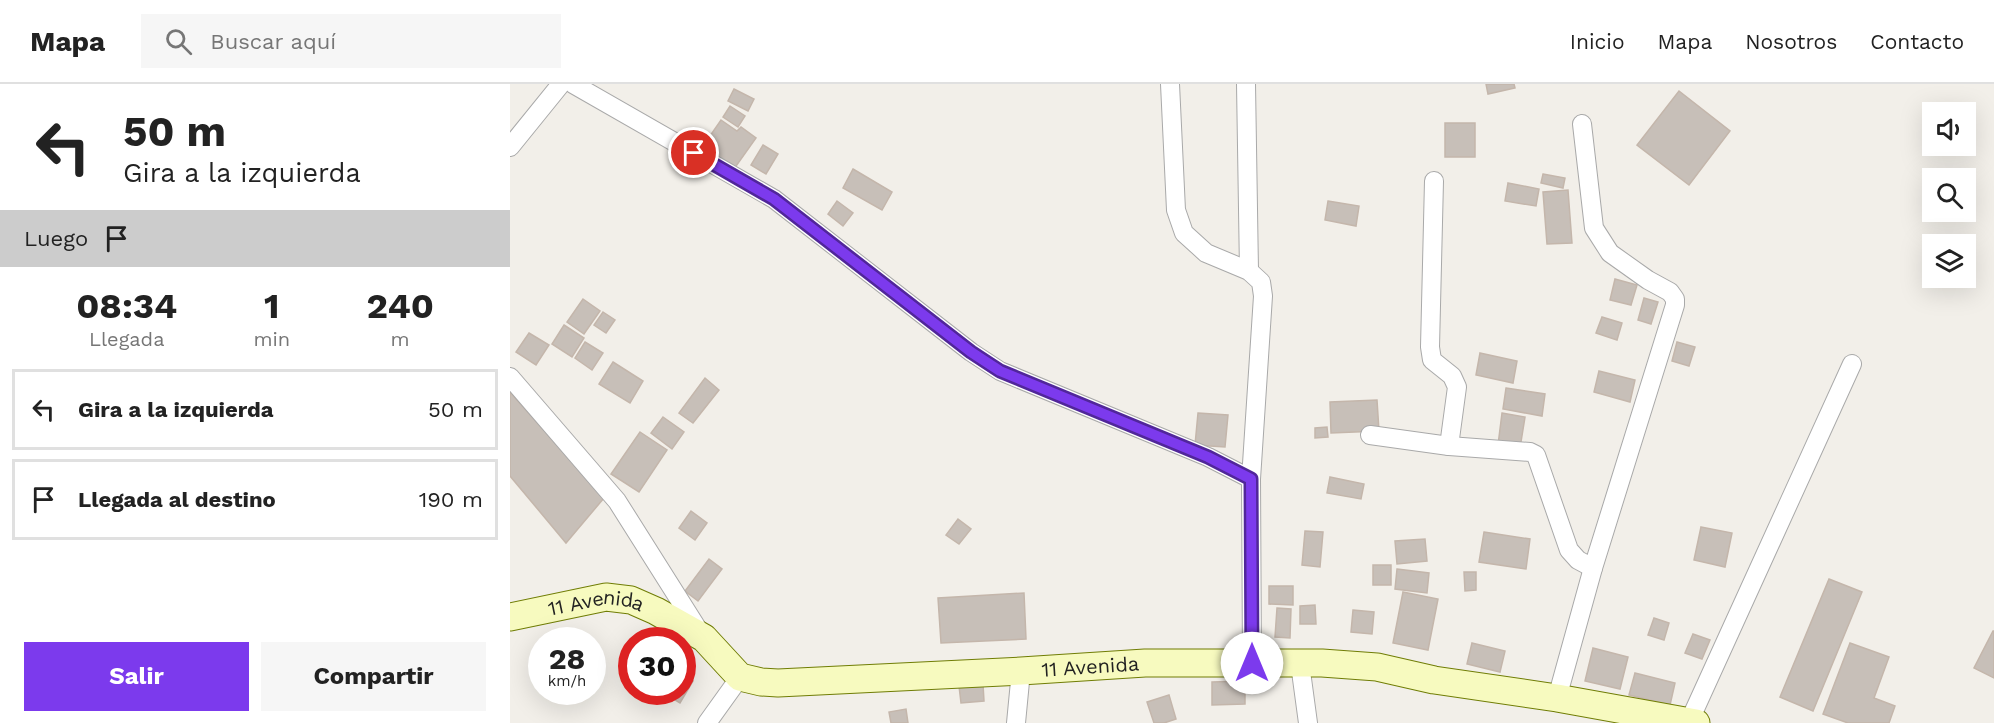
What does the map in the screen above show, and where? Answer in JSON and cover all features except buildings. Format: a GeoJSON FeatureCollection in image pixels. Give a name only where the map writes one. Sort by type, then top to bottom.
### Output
{"type":"FeatureCollection","features":[{"type":"Feature","properties":{"kind":"street"},"geometry":{"type":"LineString","coordinates":[[510,147],[561,84]]}},
{"type":"Feature","properties":{"kind":"street"},"geometry":{"type":"LineString","coordinates":[[573,84],[774,199],[971,352],[1000,371],[1208,457],[1251,479]]}},
{"type":"Feature","properties":{"kind":"street"},"geometry":{"type":"LineString","coordinates":[[1170,84],[1176,210],[1184,233],[1206,253],[1249,271],[1261,282],[1263,296],[1251,479],[1252,663]]}},
{"type":"Feature","properties":{"kind":"street"},"geometry":{"type":"LineString","coordinates":[[1246,84],[1249,271]]}},
{"type":"Feature","properties":{"kind":"street"},"geometry":{"type":"LineString","coordinates":[[1557,698],[1593,568],[1675,305],[1675,299],[1670,292],[1648,280],[1610,253],[1594,228],[1582,124]]}},
{"type":"Feature","properties":{"kind":"street"},"geometry":{"type":"LineString","coordinates":[[1434,181],[1430,347],[1432,360],[1452,376],[1457,387],[1449,446]]}},
{"type":"Feature","properties":{"kind":"street"},"geometry":{"type":"LineString","coordinates":[[1692,722],[1852,364]]}},
{"type":"Feature","properties":{"kind":"street"},"geometry":{"type":"LineString","coordinates":[[510,377],[617,501],[704,638]]}},
{"type":"Feature","properties":{"kind":"street"},"geometry":{"type":"LineString","coordinates":[[1370,435],[1449,446],[1530,452],[1536,455],[1569,550],[1578,560],[1593,568]]}},
{"type":"Feature","properties":{"kind":"street","name":"11 Avenida"},"geometry":{"type":"LineString","coordinates":[[510,617],[606,597],[631,600],[704,638],[740,676],[760,682],[778,683],[1145,663],[1252,663],[1377,667],[1434,680],[1557,698],[1692,722]]}},
{"type":"Feature","properties":{"kind":"street"},"geometry":{"type":"LineString","coordinates":[[1300,664],[1308,723]]}},
{"type":"Feature","properties":{"kind":"street"},"geometry":{"type":"LineString","coordinates":[[1016,723],[1021,671]]}},
{"type":"Feature","properties":{"kind":"street"},"geometry":{"type":"LineString","coordinates":[[706,723],[740,676]]}},
{"type":"Feature","properties":{"kind":"route"},"geometry":{"type":"LineString","coordinates":[[694,153],[774,199],[971,352],[1000,371],[1208,457],[1251,479],[1252,663]]}}]}
